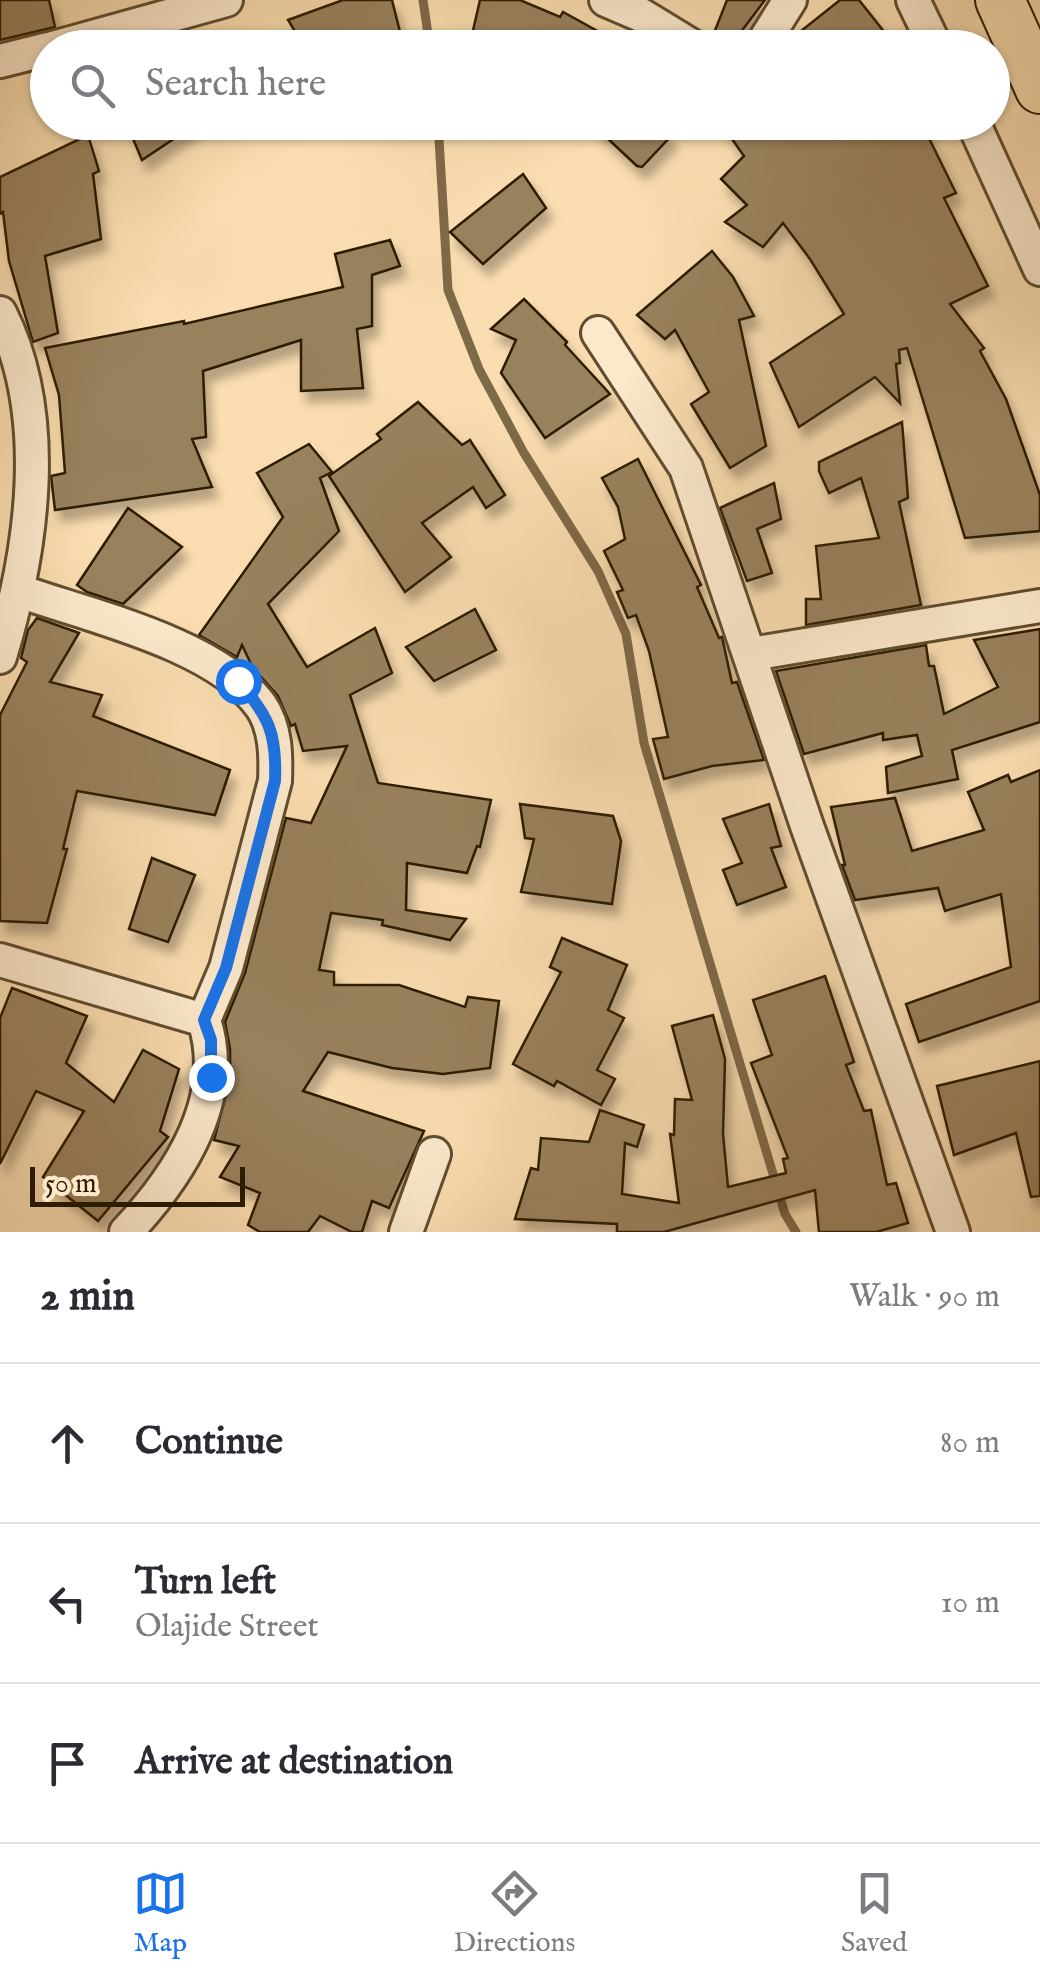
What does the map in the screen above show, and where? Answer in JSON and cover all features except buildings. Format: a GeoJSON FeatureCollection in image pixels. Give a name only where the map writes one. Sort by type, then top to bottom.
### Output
{"type":"FeatureCollection","features":[{"type":"Feature","properties":{"kind":"highway"},"geometry":{"type":"LineString","coordinates":[[1000,0],[1040,89]]}},
{"type":"Feature","properties":{"kind":"street"},"geometry":{"type":"LineString","coordinates":[[116,30],[226,0]]}},
{"type":"Feature","properties":{"kind":"street"},"geometry":{"type":"LineString","coordinates":[[606,0],[665,30]]}},
{"type":"Feature","properties":{"kind":"street"},"geometry":{"type":"LineString","coordinates":[[771,30],[790,0]]}},
{"type":"Feature","properties":{"kind":"street"},"geometry":{"type":"LineString","coordinates":[[912,0],[927,30]]}},
{"type":"Feature","properties":{"kind":"street"},"geometry":{"type":"LineString","coordinates":[[0,61],[30,53]]}},
{"type":"Feature","properties":{"kind":"street"},"geometry":{"type":"LineString","coordinates":[[981,140],[1040,269]]}},
{"type":"Feature","properties":{"kind":"street"},"geometry":{"type":"LineString","coordinates":[[0,313],[13,338],[29,421],[32,490],[19,591],[0,657]]}},
{"type":"Feature","properties":{"kind":"street"},"geometry":{"type":"LineString","coordinates":[[598,333],[686,468],[813,844],[953,1232]]}},
{"type":"Feature","properties":{"kind":"street"},"geometry":{"type":"LineString","coordinates":[[19,591],[194,652],[238,681],[262,708],[272,729],[275,781],[226,968],[204,1020],[211,1040],[211,1077],[188,1154],[126,1232]]}},
{"type":"Feature","properties":{"kind":"street"},"geometry":{"type":"LineString","coordinates":[[750,654],[1040,606]]}},
{"type":"Feature","properties":{"kind":"street"},"geometry":{"type":"LineString","coordinates":[[0,960],[204,1020]]}},
{"type":"Feature","properties":{"kind":"street"},"geometry":{"type":"LineString","coordinates":[[406,1232],[434,1154]]}},
{"type":"Feature","properties":{"kind":"waterway"},"geometry":{"type":"LineString","coordinates":[[423,0],[427,30]]}},
{"type":"Feature","properties":{"kind":"waterway"},"geometry":{"type":"LineString","coordinates":[[439,140],[448,290],[479,369],[524,453],[598,571],[626,634],[644,743],[785,1214],[796,1232]]}},
{"type":"Feature","properties":{"kind":"route"},"geometry":{"type":"LineString","coordinates":[[211,1077],[211,1040],[204,1020],[226,968],[275,781],[272,729],[262,708],[238,681]]}}]}
